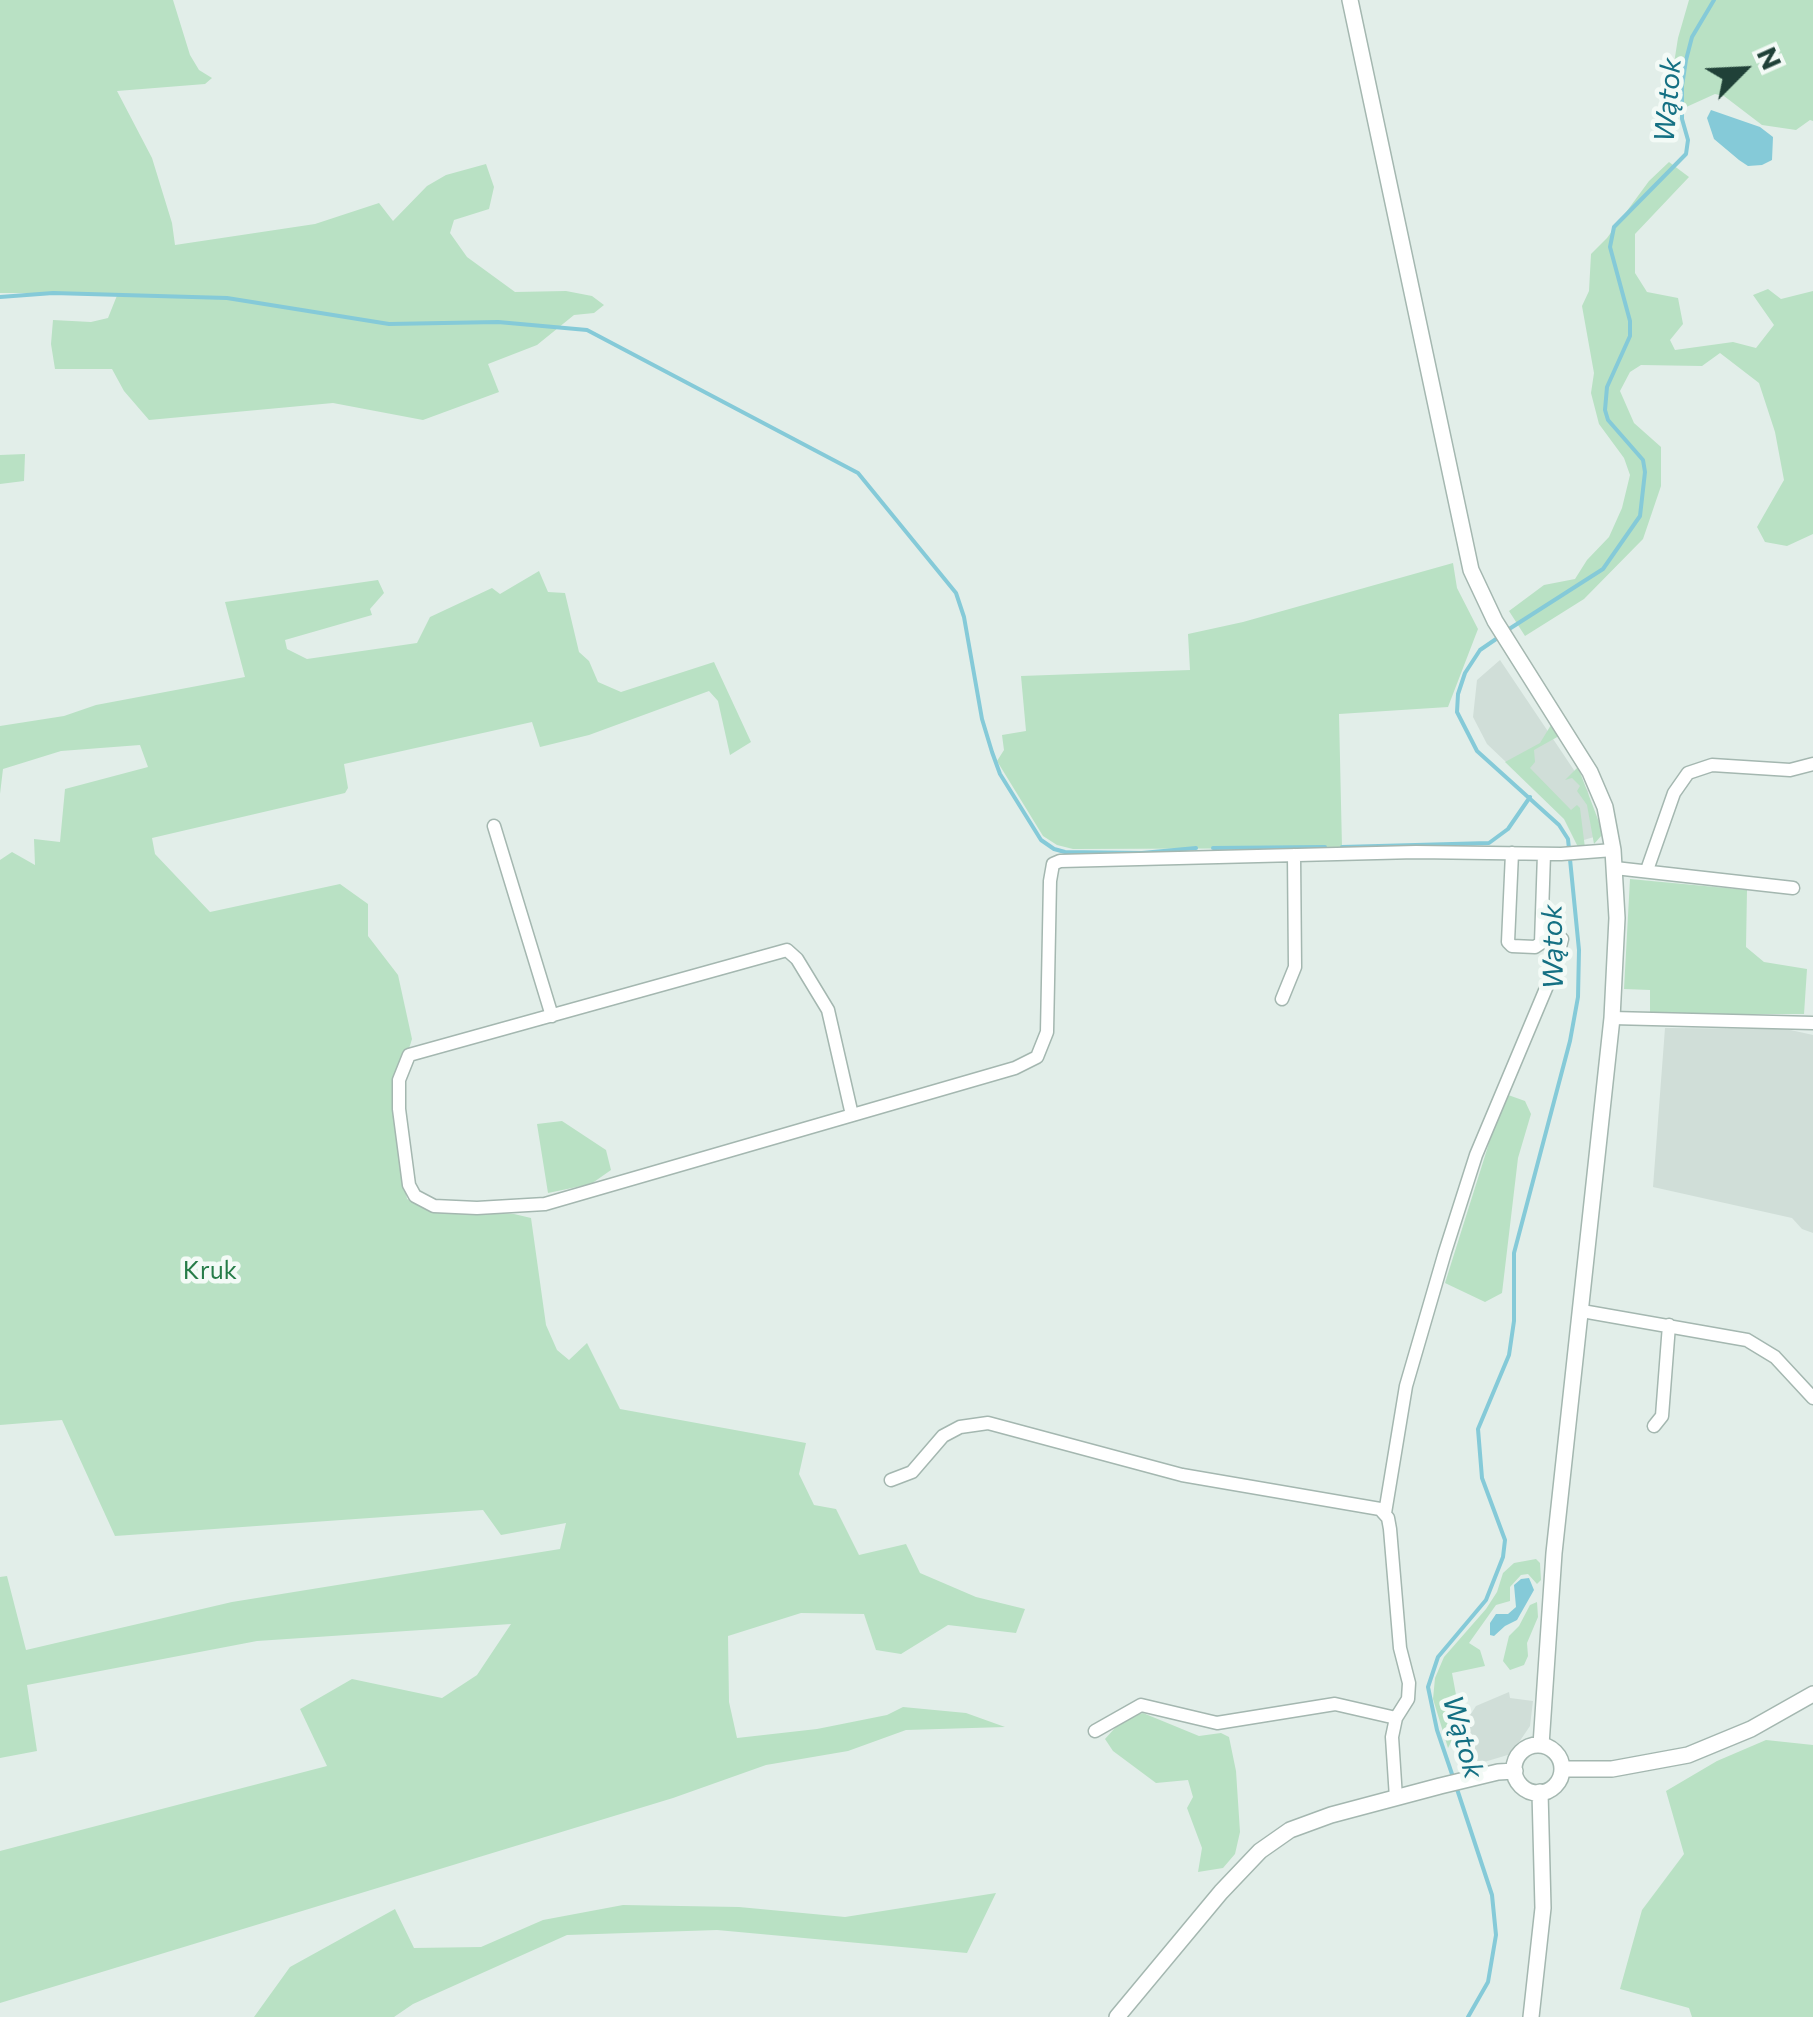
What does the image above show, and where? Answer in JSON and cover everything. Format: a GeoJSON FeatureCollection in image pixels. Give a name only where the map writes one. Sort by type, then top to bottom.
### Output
{"type":"FeatureCollection","features":[{"type":"Feature","properties":{"kind":"street"},"geometry":{"type":"LineString","coordinates":[[1350,0],[1467,555],[1495,621],[1590,772],[1605,808],[1615,868],[1612,1018],[1552,1571],[1541,1745]]}},
{"type":"Feature","properties":{"kind":"street"},"geometry":{"type":"LineString","coordinates":[[1647,870],[1674,793],[1688,773],[1712,766],[1790,770],[1813,764]]}},
{"type":"Feature","properties":{"kind":"street"},"geometry":{"type":"LineString","coordinates":[[494,826],[552,1016]]}},
{"type":"Feature","properties":{"kind":"street"},"geometry":{"type":"LineString","coordinates":[[852,1115],[828,1010],[797,959],[787,950],[408,1055],[400,1080],[398,1109],[409,1185],[426,1204],[477,1208],[545,1204],[1015,1068],[1041,1053],[1047,1032],[1049,890],[1053,864],[1613,850]]}},
{"type":"Feature","properties":{"kind":"street"},"geometry":{"type":"LineString","coordinates":[[1512,853],[1508,942],[1512,946],[1535,947],[1541,943],[1544,854]]}},
{"type":"Feature","properties":{"kind":"street"},"geometry":{"type":"LineString","coordinates":[[1282,999],[1295,967],[1294,855]]}},
{"type":"Feature","properties":{"kind":"street"},"geometry":{"type":"LineString","coordinates":[[1615,868],[1793,888]]}},
{"type":"Feature","properties":{"kind":"street"},"geometry":{"type":"LineString","coordinates":[[1396,1798],[1392,1748],[1396,1718],[1408,1699],[1409,1683],[1400,1648],[1390,1529],[1385,1513],[1406,1386],[1476,1155],[1555,967],[1562,939]]}},
{"type":"Feature","properties":{"kind":"street"},"geometry":{"type":"LineString","coordinates":[[1612,1018],[1813,1024]]}},
{"type":"Feature","properties":{"kind":"street"},"geometry":{"type":"LineString","coordinates":[[1582,1311],[1748,1340],[1775,1357],[1813,1398]]}},
{"type":"Feature","properties":{"kind":"street"},"geometry":{"type":"LineString","coordinates":[[1654,1426],[1662,1416],[1669,1325]]}},
{"type":"Feature","properties":{"kind":"street"},"geometry":{"type":"LineString","coordinates":[[891,1480],[912,1472],[943,1436],[960,1427],[988,1422],[1182,1475],[1375,1507],[1385,1513]]}},
{"type":"Feature","properties":{"kind":"street"},"geometry":{"type":"LineString","coordinates":[[1562,1769],[1612,1769],[1688,1755],[1750,1729],[1813,1694]]}},
{"type":"Feature","properties":{"kind":"street"},"geometry":{"type":"LineString","coordinates":[[1094,1731],[1141,1705],[1217,1723],[1326,1704],[1396,1718]]}},
{"type":"Feature","properties":{"kind":"street"},"geometry":{"type":"LineString","coordinates":[[1541,1745],[1557,1754],[1562,1769],[1554,1787],[1540,1792],[1526,1789],[1515,1771],[1516,1761],[1524,1750],[1541,1745]]}},
{"type":"Feature","properties":{"kind":"street"},"geometry":{"type":"LineString","coordinates":[[1117,2017],[1260,1851],[1304,1824],[1471,1778],[1515,1771]]}},
{"type":"Feature","properties":{"kind":"street"},"geometry":{"type":"LineString","coordinates":[[1531,2017],[1544,1908],[1540,1792]]}},
{"type":"Feature","properties":{"kind":"shaded area"},"geometry":{"type":"Polygon","coordinates":[[[1500,660],[1588,791],[1594,837],[1577,842],[1565,818],[1487,744],[1473,717],[1477,680],[1500,660]]]}},
{"type":"Feature","properties":{"kind":"shaded area"},"geometry":{"type":"Polygon","coordinates":[[[1665,1028],[1786,1029],[1813,1035],[1813,1233],[1802,1229],[1792,1218],[1653,1187],[1665,1028]]]}},
{"type":"Feature","properties":{"kind":"shaded area"},"geometry":{"type":"Polygon","coordinates":[[[1509,1692],[1510,1698],[1533,1701],[1530,1726],[1511,1754],[1464,1768],[1453,1741],[1476,1706],[1509,1692]]]}},
{"type":"Feature","properties":{"kind":"green space"},"geometry":{"type":"Polygon","coordinates":[[[0,0],[173,0],[190,55],[199,70],[212,78],[205,84],[117,91],[152,158],[175,245],[315,224],[379,203],[393,221],[427,186],[446,175],[486,164],[494,187],[489,209],[454,220],[450,233],[467,257],[515,292],[566,291],[592,296],[604,305],[594,313],[574,315],[537,345],[488,364],[499,392],[423,420],[333,403],[149,420],[124,391],[112,369],[55,369],[53,320],[91,322],[108,318],[118,293],[0,293],[0,0]]]}},
{"type":"Feature","properties":{"kind":"green space"},"geometry":{"type":"Polygon","coordinates":[[[1689,0],[1813,0],[1813,121],[1796,130],[1762,125],[1724,96],[1715,94],[1673,113],[1669,95],[1689,0]]]}},
{"type":"Feature","properties":{"kind":"green space"},"geometry":{"type":"Polygon","coordinates":[[[1669,162],[1689,177],[1635,234],[1635,273],[1647,292],[1678,298],[1683,324],[1670,340],[1675,350],[1733,342],[1756,348],[1774,325],[1753,295],[1768,289],[1781,299],[1813,291],[1813,534],[1787,546],[1765,542],[1757,527],[1784,480],[1775,432],[1759,383],[1720,353],[1702,366],[1641,365],[1630,372],[1620,391],[1634,423],[1661,447],[1661,486],[1643,539],[1584,599],[1525,636],[1509,611],[1544,585],[1575,579],[1609,537],[1622,508],[1630,475],[1624,458],[1599,424],[1591,393],[1594,373],[1582,306],[1589,291],[1591,254],[1669,162]]]}},
{"type":"Feature","properties":{"kind":"green space"},"geometry":{"type":"Polygon","coordinates":[[[25,454],[24,481],[0,484],[0,455],[25,454]]]}},
{"type":"Feature","properties":{"kind":"green space"},"geometry":{"type":"Polygon","coordinates":[[[1453,563],[1457,588],[1478,629],[1448,707],[1339,714],[1342,848],[1073,849],[1057,845],[1043,836],[997,761],[1004,750],[1002,735],[1026,731],[1021,676],[1190,670],[1188,634],[1453,563]]]}},
{"type":"Feature","properties":{"kind":"green space","name":"Kruk"},"geometry":{"type":"Polygon","coordinates":[[[539,571],[548,592],[565,593],[579,652],[589,661],[598,682],[621,692],[714,662],[751,742],[730,755],[718,701],[709,691],[589,735],[540,747],[532,722],[344,764],[348,788],[345,793],[152,838],[155,854],[210,912],[340,884],[368,904],[368,936],[398,975],[412,1039],[393,1100],[407,1199],[426,1207],[531,1218],[546,1325],[557,1350],[569,1360],[587,1343],[620,1409],[806,1443],[799,1474],[814,1505],[836,1509],[859,1555],[906,1544],[920,1573],[976,1597],[1025,1609],[1016,1633],[948,1625],[901,1654],[876,1650],[864,1614],[801,1613],[728,1636],[729,1702],[737,1738],[817,1729],[887,1715],[903,1707],[966,1713],[1005,1727],[906,1730],[848,1751],[766,1765],[673,1798],[0,2003],[0,1851],[327,1766],[300,1709],[352,1679],[442,1698],[477,1675],[511,1624],[257,1641],[27,1685],[37,1751],[0,1758],[0,1577],[7,1576],[26,1650],[232,1602],[560,1549],[566,1523],[501,1535],[483,1510],[115,1536],[62,1420],[0,1425],[0,860],[12,852],[35,865],[34,839],[60,842],[65,789],[148,767],[140,745],[61,751],[3,769],[0,794],[0,726],[245,677],[225,602],[378,580],[384,593],[370,609],[372,615],[285,640],[287,649],[307,659],[417,643],[430,617],[492,588],[500,594],[539,571]]]}},
{"type":"Feature","properties":{"kind":"green space"},"geometry":{"type":"Polygon","coordinates":[[[1551,725],[1559,736],[1534,750],[1535,762],[1530,768],[1571,810],[1577,805],[1580,808],[1585,848],[1579,849],[1564,819],[1505,762],[1540,743],[1551,725]]]}},
{"type":"Feature","properties":{"kind":"green space"},"geometry":{"type":"Polygon","coordinates":[[[1578,767],[1602,830],[1594,844],[1587,805],[1577,791],[1580,786],[1572,778],[1565,780],[1578,767]]]}},
{"type":"Feature","properties":{"kind":"green space"},"geometry":{"type":"Polygon","coordinates":[[[1630,879],[1747,890],[1746,947],[1764,962],[1807,969],[1804,1014],[1650,1014],[1650,990],[1624,989],[1630,879]]]}},
{"type":"Feature","properties":{"kind":"green space"},"geometry":{"type":"Polygon","coordinates":[[[1497,1091],[1525,1101],[1531,1114],[1518,1158],[1502,1293],[1485,1302],[1445,1283],[1495,1124],[1497,1091]]]}},
{"type":"Feature","properties":{"kind":"green space"},"geometry":{"type":"Polygon","coordinates":[[[562,1121],[606,1150],[611,1170],[591,1184],[548,1193],[537,1124],[562,1121]]]}},
{"type":"Feature","properties":{"kind":"green space"},"geometry":{"type":"Polygon","coordinates":[[[1536,1559],[1541,1580],[1537,1584],[1528,1574],[1521,1575],[1510,1587],[1510,1601],[1496,1605],[1469,1643],[1480,1650],[1485,1666],[1452,1673],[1461,1722],[1448,1748],[1433,1699],[1435,1678],[1444,1657],[1486,1609],[1503,1573],[1514,1563],[1536,1559]]]}},
{"type":"Feature","properties":{"kind":"green space"},"geometry":{"type":"Polygon","coordinates":[[[1537,1602],[1538,1617],[1527,1643],[1528,1656],[1524,1665],[1510,1670],[1503,1661],[1509,1636],[1530,1605],[1537,1602]]]}},
{"type":"Feature","properties":{"kind":"green space"},"geometry":{"type":"Polygon","coordinates":[[[1143,1713],[1199,1736],[1221,1733],[1229,1737],[1236,1771],[1240,1832],[1235,1854],[1223,1868],[1198,1872],[1202,1848],[1187,1808],[1193,1797],[1188,1780],[1156,1783],[1113,1751],[1105,1739],[1124,1718],[1143,1713]]]}},
{"type":"Feature","properties":{"kind":"green space"},"geometry":{"type":"Polygon","coordinates":[[[1766,1740],[1813,1745],[1813,2017],[1692,2017],[1689,2008],[1620,1989],[1642,1910],[1684,1854],[1666,1791],[1717,1761],[1766,1740]]]}},
{"type":"Feature","properties":{"kind":"green space"},"geometry":{"type":"Polygon","coordinates":[[[996,1893],[967,1953],[717,1930],[567,1935],[413,2004],[394,2017],[254,2017],[290,1967],[395,1909],[414,1948],[481,1947],[543,1920],[623,1905],[739,1907],[845,1917],[996,1893]]]}},
{"type":"Feature","properties":{"kind":"water"},"geometry":{"type":"Polygon","coordinates":[[[1711,110],[1760,127],[1773,137],[1772,160],[1748,166],[1739,160],[1714,139],[1707,118],[1711,110]]]}},
{"type":"Feature","properties":{"kind":"water"},"geometry":{"type":"Polygon","coordinates":[[[1529,1578],[1534,1590],[1517,1620],[1490,1635],[1490,1623],[1496,1614],[1508,1614],[1516,1607],[1514,1585],[1529,1578]]]}},
{"type":"Feature","properties":{"kind":"waterway","name":"Wątok"},"geometry":{"type":"LineString","coordinates":[[1506,631],[1603,569],[1640,516],[1643,460],[1608,420],[1605,410],[1607,387],[1630,336],[1630,321],[1610,247],[1614,227],[1686,154],[1688,140],[1682,119],[1686,60],[1692,37],[1714,0]]}},
{"type":"Feature","properties":{"kind":"waterway"},"geometry":{"type":"LineString","coordinates":[[0,297],[53,293],[227,298],[389,324],[498,322],[587,330],[858,473],[956,593],[992,752],[1000,774],[1041,840],[1065,852],[1142,853],[1196,848]]}},
{"type":"Feature","properties":{"kind":"waterway","name":"Wątok"},"geometry":{"type":"LineString","coordinates":[[1454,1780],[1428,1687],[1438,1657],[1486,1600],[1503,1557],[1505,1540],[1482,1478],[1478,1429],[1509,1355],[1514,1321],[1514,1253],[1578,997],[1579,950],[1568,839],[1559,825],[1477,751],[1457,712],[1465,673],[1480,650],[1499,637]]}},
{"type":"Feature","properties":{"kind":"waterway"},"geometry":{"type":"LineString","coordinates":[[1342,847],[1489,843],[1508,829],[1530,797]]}},
{"type":"Feature","properties":{"kind":"waterway"},"geometry":{"type":"LineString","coordinates":[[1213,848],[1325,847]]}},
{"type":"Feature","properties":{"kind":"waterway","name":"Wątok"},"geometry":{"type":"LineString","coordinates":[[1457,1789],[1492,1895],[1496,1935],[1488,1982],[1468,2017]]}}]}
